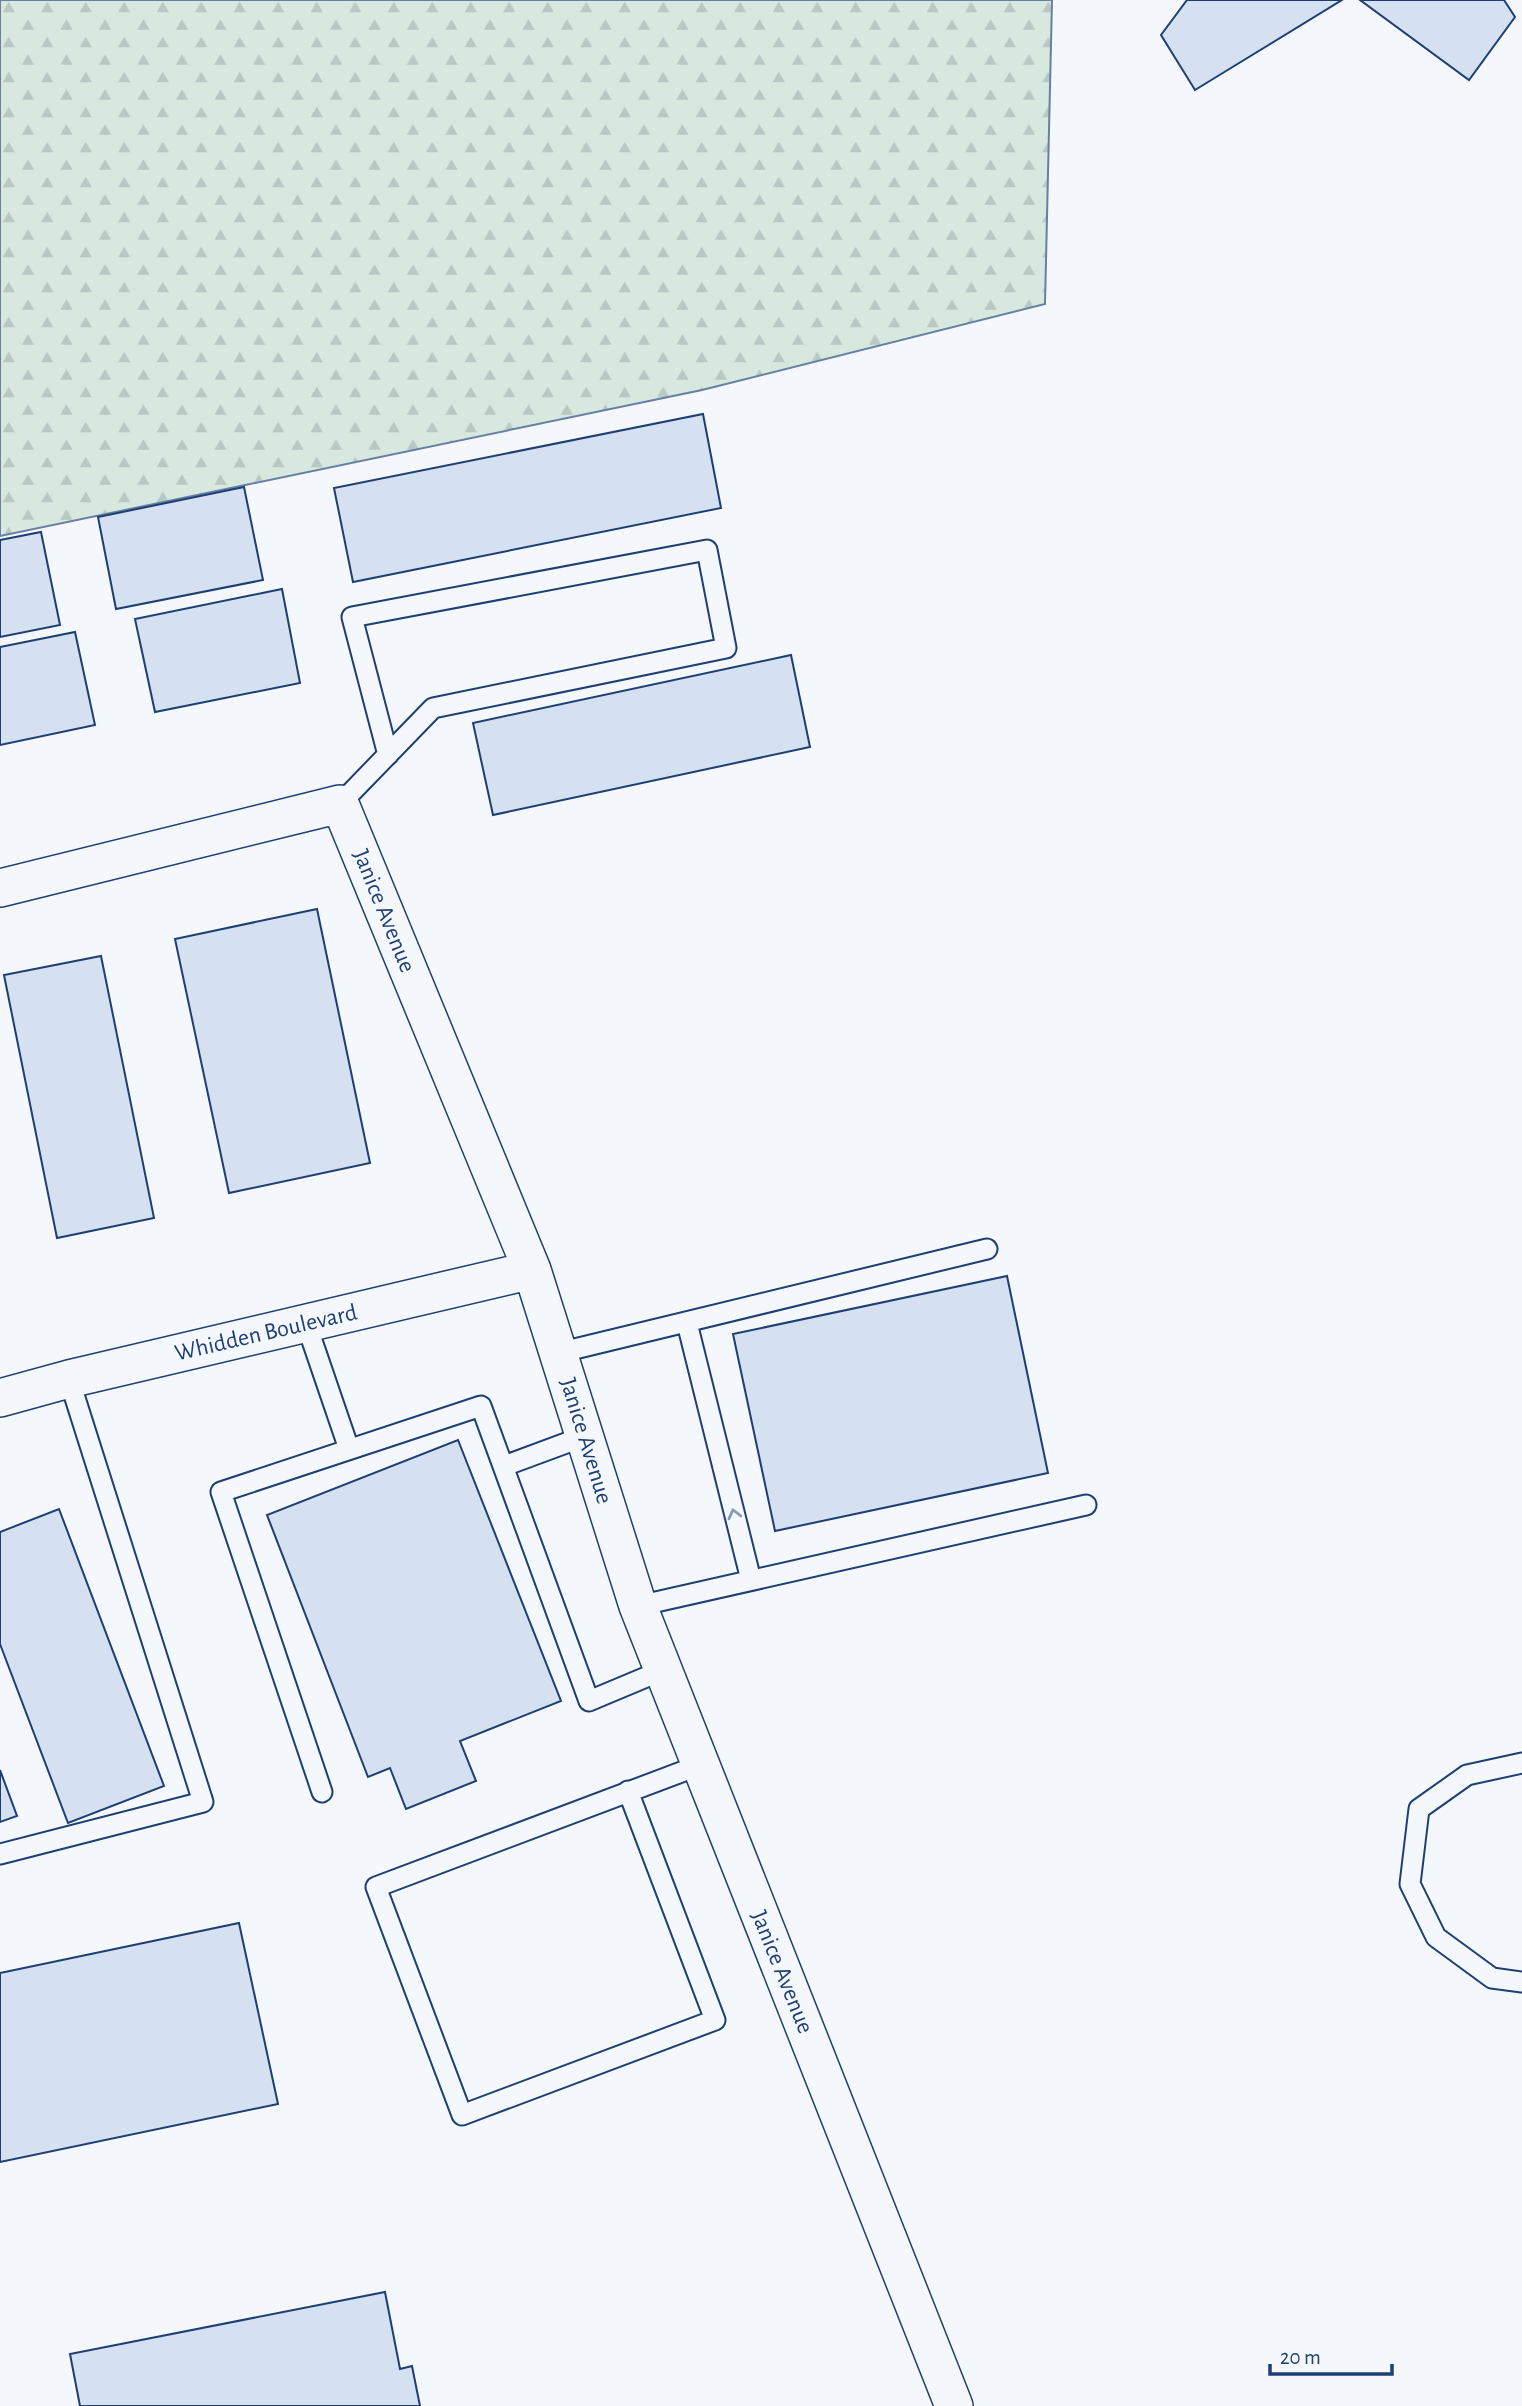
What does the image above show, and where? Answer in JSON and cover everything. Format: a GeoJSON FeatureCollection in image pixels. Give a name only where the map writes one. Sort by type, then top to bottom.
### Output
{"type":"FeatureCollection","features":[{"type":"Feature","properties":{"kind":"street"},"geometry":{"type":"LineString","coordinates":[[0,888],[340,804]]}},
{"type":"Feature","properties":{"kind":"street","name":"Janice Avenue"},"geometry":{"type":"LineString","coordinates":[[340,804],[532,1270],[638,1605],[954,2406]]}},
{"type":"Feature","properties":{"kind":"street","name":"Whidden Boulevard"},"geometry":{"type":"LineString","coordinates":[[0,1398],[69,1379],[532,1270]]}},
{"type":"Feature","properties":{"kind":"lane"},"geometry":{"type":"LineString","coordinates":[[340,804],[388,755],[433,708],[726,648],[707,550],[352,617],[388,755]]}},
{"type":"Feature","properties":{"kind":"lane"},"geometry":{"type":"LineString","coordinates":[[558,1353],[987,1249]]}},
{"type":"Feature","properties":{"kind":"lane"},"geometry":{"type":"LineString","coordinates":[[306,1323],[349,1449]]}},
{"type":"Feature","properties":{"kind":"lane"},"geometry":{"type":"LineString","coordinates":[[687,1323],[751,1580]]}},
{"type":"Feature","properties":{"kind":"lane"},"geometry":{"type":"LineString","coordinates":[[0,1854],[203,1802],[69,1379]]}},
{"type":"Feature","properties":{"kind":"lane"},"geometry":{"type":"LineString","coordinates":[[322,1792],[221,1492],[481,1406],[589,1701],[663,1670]]}},
{"type":"Feature","properties":{"kind":"lane"},"geometry":{"type":"LineString","coordinates":[[504,1466],[585,1436]]}},
{"type":"Feature","properties":{"kind":"lane"},"geometry":{"type":"LineString","coordinates":[[638,1605],[1086,1505]]}},
{"type":"Feature","properties":{"kind":"lane"},"geometry":{"type":"LineString","coordinates":[[1522,1763],[1467,1775],[1419,1809],[1410,1884],[1436,1937],[1492,1978],[1522,1982]]}},
{"type":"Feature","properties":{"kind":"lane"},"geometry":{"type":"LineString","coordinates":[[628,1791],[715,2020],[462,2115],[376,1887],[628,1791],[700,1765]]}},
{"type":"Feature","properties":{"kind":"green space"},"geometry":{"type":"Polygon","coordinates":[[[0,0],[1052,0],[1045,304],[702,390],[0,536],[0,0]]]}},
{"type":"Feature","properties":{"kind":"building"},"geometry":{"type":"Polygon","coordinates":[[[1187,0],[1342,0],[1195,90],[1161,35],[1187,0]]]}},
{"type":"Feature","properties":{"kind":"building"},"geometry":{"type":"Polygon","coordinates":[[[1360,0],[1504,0],[1515,17],[1469,80],[1360,0]]]}},
{"type":"Feature","properties":{"kind":"building"},"geometry":{"type":"Polygon","coordinates":[[[703,414],[721,508],[353,582],[334,488],[703,414]]]}},
{"type":"Feature","properties":{"kind":"building"},"geometry":{"type":"Polygon","coordinates":[[[244,487],[263,580],[116,609],[98,517],[244,487]]]}},
{"type":"Feature","properties":{"kind":"building"},"geometry":{"type":"Polygon","coordinates":[[[41,532],[60,625],[0,637],[0,540],[41,532]]]}},
{"type":"Feature","properties":{"kind":"building"},"geometry":{"type":"Polygon","coordinates":[[[282,589],[300,683],[155,712],[135,619],[282,589]]]}},
{"type":"Feature","properties":{"kind":"building"},"geometry":{"type":"Polygon","coordinates":[[[75,632],[95,725],[0,745],[0,647],[75,632]]]}},
{"type":"Feature","properties":{"kind":"building"},"geometry":{"type":"Polygon","coordinates":[[[791,655],[810,747],[493,815],[473,723],[791,655]]]}},
{"type":"Feature","properties":{"kind":"building"},"geometry":{"type":"Polygon","coordinates":[[[317,909],[370,1163],[229,1193],[175,939],[317,909]]]}},
{"type":"Feature","properties":{"kind":"building"},"geometry":{"type":"Polygon","coordinates":[[[101,956],[154,1218],[57,1238],[4,975],[101,956]]]}},
{"type":"Feature","properties":{"kind":"building"},"geometry":{"type":"Polygon","coordinates":[[[1007,1276],[1048,1473],[775,1531],[733,1334],[1007,1276]]]}},
{"type":"Feature","properties":{"kind":"building"},"geometry":{"type":"Polygon","coordinates":[[[458,1440],[561,1701],[460,1741],[476,1781],[406,1809],[390,1768],[368,1777],[267,1515],[458,1440]]]}},
{"type":"Feature","properties":{"kind":"building"},"geometry":{"type":"Polygon","coordinates":[[[59,1509],[164,1786],[68,1823],[0,1644],[0,1532],[59,1509]]]}},
{"type":"Feature","properties":{"kind":"building"},"geometry":{"type":"Polygon","coordinates":[[[0,1770],[17,1816],[0,1822],[0,1770]]]}},
{"type":"Feature","properties":{"kind":"building"},"geometry":{"type":"Polygon","coordinates":[[[239,1923],[278,2104],[0,2162],[0,1973],[239,1923]]]}},
{"type":"Feature","properties":{"kind":"building"},"geometry":{"type":"Polygon","coordinates":[[[385,2292],[400,2369],[412,2366],[420,2406],[80,2406],[70,2354],[385,2292]]]}}]}
